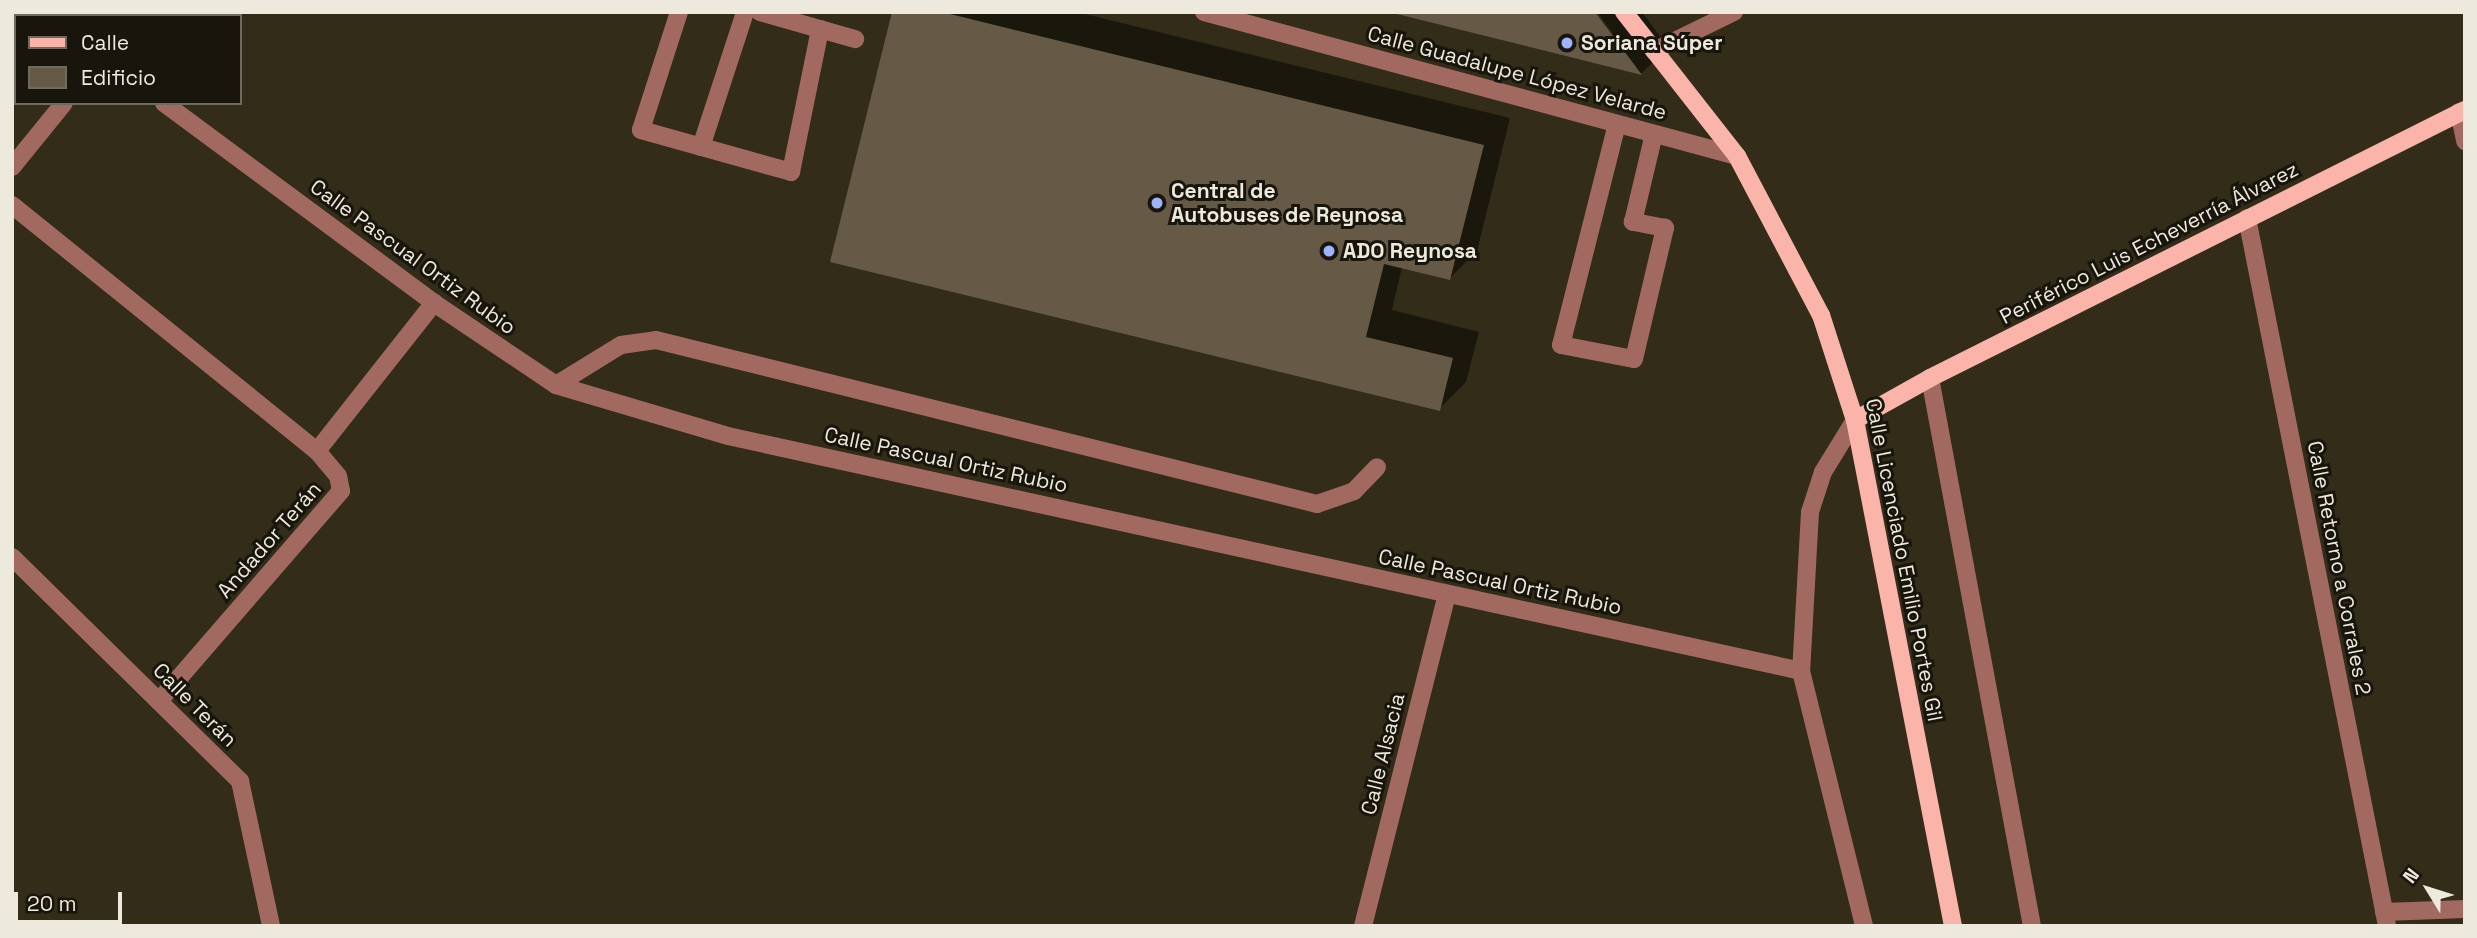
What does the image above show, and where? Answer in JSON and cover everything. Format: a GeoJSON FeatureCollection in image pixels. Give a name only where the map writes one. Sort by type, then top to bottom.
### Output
{"type":"FeatureCollection","features":[{"type":"Feature","properties":{"kind":"main road","name":"Calle Licenciado Emilio Portes Gil"},"geometry":{"type":"LineString","coordinates":[[1624,12],[1737,156],[1821,315],[1856,420],[1953,926]]}},
{"type":"Feature","properties":{"kind":"main road","name":"Periférico Luis Echeverría Álvarez"},"geometry":{"type":"LineString","coordinates":[[1856,420],[1930,378],[2462,111]]}},
{"type":"Feature","properties":{"kind":"street"},"geometry":{"type":"LineString","coordinates":[[679,12],[641,130],[792,172],[820,29]]}},
{"type":"Feature","properties":{"kind":"street"},"geometry":{"type":"LineString","coordinates":[[701,147],[745,12]]}},
{"type":"Feature","properties":{"kind":"street"},"geometry":{"type":"LineString","coordinates":[[760,12],[855,39]]}},
{"type":"Feature","properties":{"kind":"street","name":"Calle Guadalupe López Velarde"},"geometry":{"type":"LineString","coordinates":[[1204,12],[1737,156]]}},
{"type":"Feature","properties":{"kind":"street"},"geometry":{"type":"LineString","coordinates":[[1654,51],[1729,13]]}},
{"type":"Feature","properties":{"kind":"street"},"geometry":{"type":"LineString","coordinates":[[12,167],[62,105]]}},
{"type":"Feature","properties":{"kind":"street","name":"Calle Pascual Ortiz Rubio"},"geometry":{"type":"LineString","coordinates":[[167,105],[434,303],[556,385],[728,436],[1801,671]]}},
{"type":"Feature","properties":{"kind":"street"},"geometry":{"type":"LineString","coordinates":[[2462,111],[2465,141]]}},
{"type":"Feature","properties":{"kind":"street"},"geometry":{"type":"LineString","coordinates":[[1617,124],[1561,345],[1634,359],[1665,228],[1633,222],[1654,134]]}},
{"type":"Feature","properties":{"kind":"street"},"geometry":{"type":"LineString","coordinates":[[12,205],[317,451]]}},
{"type":"Feature","properties":{"kind":"street","name":"Calle Retorno a Corrales 2"},"geometry":{"type":"LineString","coordinates":[[2247,218],[2386,919]]}},
{"type":"Feature","properties":{"kind":"street","name":"Andador Terán"},"geometry":{"type":"LineString","coordinates":[[159,701],[341,491],[338,476],[317,451],[434,303]]}},
{"type":"Feature","properties":{"kind":"street"},"geometry":{"type":"LineString","coordinates":[[556,385],[621,345],[656,340],[1317,504],[1354,491],[1377,467]]}},
{"type":"Feature","properties":{"kind":"street"},"geometry":{"type":"LineString","coordinates":[[1930,378],[2032,926]]}},
{"type":"Feature","properties":{"kind":"street"},"geometry":{"type":"LineString","coordinates":[[1856,420],[1823,472],[1810,512],[1801,671],[1864,926]]}},
{"type":"Feature","properties":{"kind":"street","name":"Calle Terán"},"geometry":{"type":"LineString","coordinates":[[12,557],[240,781],[271,926]]}},
{"type":"Feature","properties":{"kind":"street","name":"Calle Alsacia"},"geometry":{"type":"LineString","coordinates":[[1363,926],[1447,593]]}},
{"type":"Feature","properties":{"kind":"street"},"geometry":{"type":"LineString","coordinates":[[2386,919],[2465,909]]}},
{"type":"Feature","properties":{"kind":"building","name":"Central de Autobuses de Reynosa"},"geometry":{"type":"Polygon","coordinates":[[[892,12],[942,12],[1484,145],[1450,280],[1384,264],[1366,337],[1453,358],[1440,411],[830,262],[892,12]]]}},
{"type":"Feature","properties":{"kind":"building","name":"Soriana Súper"},"geometry":{"type":"Polygon","coordinates":[[[1595,12],[1642,75],[1393,13],[1595,12]]]}},
{"type":"Feature","properties":{"kind":"place","name":"Soriana Súper"},"geometry":{"type":"Point","coordinates":[1567,43]}},
{"type":"Feature","properties":{"kind":"place","name":"Central de Autobuses de Reynosa"},"geometry":{"type":"Point","coordinates":[1157,203]}},
{"type":"Feature","properties":{"kind":"place","name":"ADO Reynosa"},"geometry":{"type":"Point","coordinates":[1329,251]}}]}
